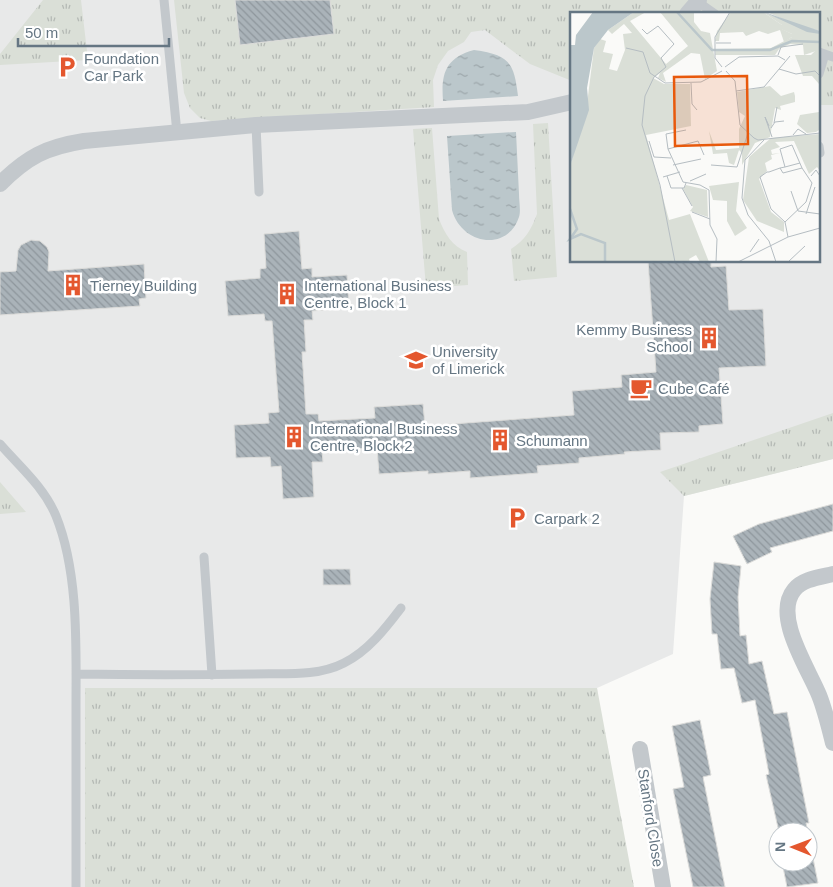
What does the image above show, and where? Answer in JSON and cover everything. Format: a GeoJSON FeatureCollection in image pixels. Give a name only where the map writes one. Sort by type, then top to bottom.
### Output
{"type":"FeatureCollection","features":[{"type":"Feature","properties":{"kind":"street"},"geometry":{"type":"LineString","coordinates":[[0,184],[20,165],[60,145],[256,125],[528,112],[570,102]]}},
{"type":"Feature","properties":{"kind":"street"},"geometry":{"type":"LineString","coordinates":[[833,574],[805,582],[795,588],[790,597],[787,611],[795,642],[820,696],[833,743]]}},
{"type":"Feature","properties":{"kind":"street","name":"Stanford Close"},"geometry":{"type":"LineString","coordinates":[[640,748],[662,887]]}},
{"type":"Feature","properties":{"kind":"lane"},"geometry":{"type":"LineString","coordinates":[[164,0],[177,133]]}},
{"type":"Feature","properties":{"kind":"lane"},"geometry":{"type":"LineString","coordinates":[[695,5],[711,12]]}},
{"type":"Feature","properties":{"kind":"lane"},"geometry":{"type":"LineString","coordinates":[[820,71],[826,54]]}},
{"type":"Feature","properties":{"kind":"lane"},"geometry":{"type":"LineString","coordinates":[[256,125],[259,192]]}},
{"type":"Feature","properties":{"kind":"lane"},"geometry":{"type":"LineString","coordinates":[[0,444],[35,482],[46,497],[55,515],[69,564],[76,674],[76,887]]}},
{"type":"Feature","properties":{"kind":"lane"},"geometry":{"type":"LineString","coordinates":[[204,557],[212,675]]}},
{"type":"Feature","properties":{"kind":"lane"},"geometry":{"type":"LineString","coordinates":[[76,674],[212,675],[306,673],[328,669],[344,663],[365,649],[382,633],[401,608]]}},
{"type":"Feature","properties":{"kind":"shaded area","name":"University of Limerick"},"geometry":{"type":"Polygon","coordinates":[[[0,0],[833,0],[833,459],[684,496],[673,654],[597,688],[615,887],[0,887],[0,0]]]}},
{"type":"Feature","properties":{"kind":"green space"},"geometry":{"type":"Polygon","coordinates":[[[43,0],[81,0],[88,60],[0,65],[0,54],[43,0]]]}},
{"type":"Feature","properties":{"kind":"green space"},"geometry":{"type":"Polygon","coordinates":[[[174,0],[833,0],[833,105],[820,105],[820,12],[570,12],[570,80],[530,64],[485,30],[471,32],[464,42],[448,51],[438,65],[433,80],[434,107],[211,121],[200,118],[190,108],[184,93],[174,0]]]}},
{"type":"Feature","properties":{"kind":"green space"},"geometry":{"type":"Polygon","coordinates":[[[548,123],[557,277],[514,281],[511,249],[527,234],[537,214],[533,124],[548,123]]]}},
{"type":"Feature","properties":{"kind":"green space"},"geometry":{"type":"Polygon","coordinates":[[[432,128],[439,219],[450,239],[467,252],[468,285],[426,288],[413,129],[432,128]]]}},
{"type":"Feature","properties":{"kind":"green space"},"geometry":{"type":"Polygon","coordinates":[[[833,413],[833,459],[684,496],[660,472],[833,413]]]}},
{"type":"Feature","properties":{"kind":"green space"},"geometry":{"type":"Polygon","coordinates":[[[0,482],[26,512],[0,514],[0,482]]]}},
{"type":"Feature","properties":{"kind":"green space"},"geometry":{"type":"Polygon","coordinates":[[[85,688],[597,688],[634,887],[85,887],[85,688]]]}},
{"type":"Feature","properties":{"kind":"water"},"geometry":{"type":"Polygon","coordinates":[[[474,50],[495,55],[508,62],[512,68],[518,96],[443,101],[443,83],[447,68],[464,53],[474,50]]]}},
{"type":"Feature","properties":{"kind":"water"},"geometry":{"type":"Polygon","coordinates":[[[516,132],[519,217],[513,228],[505,236],[495,240],[484,240],[474,237],[457,222],[452,210],[447,136],[516,132]]]}},
{"type":"Feature","properties":{"kind":"building"},"geometry":{"type":"Polygon","coordinates":[[[235,0],[330,0],[334,34],[240,45],[235,0]]]}},
{"type":"Feature","properties":{"kind":"building"},"geometry":{"type":"Polygon","coordinates":[[[299,231],[302,269],[312,268],[312,277],[347,275],[349,308],[312,311],[313,320],[304,320],[306,352],[302,352],[306,414],[318,414],[319,421],[375,418],[374,407],[423,404],[425,426],[574,415],[572,391],[622,387],[621,375],[656,372],[648,262],[711,262],[711,267],[726,266],[729,310],[763,309],[766,366],[719,368],[723,424],[699,426],[699,432],[660,433],[661,450],[624,452],[625,454],[579,458],[579,463],[537,466],[538,473],[470,478],[470,471],[428,474],[428,471],[379,474],[377,448],[322,450],[323,462],[312,462],[314,497],[283,499],[281,466],[271,467],[270,457],[236,458],[234,425],[269,423],[268,413],[279,412],[272,321],[265,321],[264,314],[228,316],[225,281],[260,278],[260,269],[266,268],[264,234],[299,231]]]}},
{"type":"Feature","properties":{"kind":"building","name":"Tierney Building"},"geometry":{"type":"Polygon","coordinates":[[[31,240],[40,241],[47,247],[49,252],[48,271],[144,264],[146,298],[139,299],[140,306],[0,315],[0,272],[16,271],[18,250],[21,245],[31,240]]]}},
{"type":"Feature","properties":{"kind":"building"},"geometry":{"type":"Polygon","coordinates":[[[833,504],[833,531],[770,548],[772,552],[747,564],[733,536],[759,524],[833,504]]]}},
{"type":"Feature","properties":{"kind":"building"},"geometry":{"type":"Polygon","coordinates":[[[714,562],[741,566],[738,597],[740,636],[746,635],[749,664],[762,661],[774,714],[787,712],[809,822],[777,822],[766,775],[769,774],[755,700],[742,703],[734,668],[721,669],[717,634],[712,634],[710,599],[714,562]]]}},
{"type":"Feature","properties":{"kind":"building"},"geometry":{"type":"Polygon","coordinates":[[[323,569],[350,569],[351,585],[323,585],[323,569]]]}},
{"type":"Feature","properties":{"kind":"building"},"geometry":{"type":"Polygon","coordinates":[[[700,720],[711,775],[703,777],[725,887],[693,887],[673,789],[684,787],[672,726],[700,720]]]}},
{"type":"Feature","properties":{"kind":"building"},"geometry":{"type":"Polygon","coordinates":[[[784,872],[816,872],[818,883],[787,887],[784,872]]]}},
{"type":"Feature","properties":{"kind":"place","name":"Foundation Car Park"},"geometry":{"type":"Point","coordinates":[67,67]}},
{"type":"Feature","properties":{"kind":"place","name":"Tierney Building"},"geometry":{"type":"Point","coordinates":[73,285]}},
{"type":"Feature","properties":{"kind":"place","name":"International Business Centre, Block 1"},"geometry":{"type":"Point","coordinates":[287,294]}},
{"type":"Feature","properties":{"kind":"place","name":"Kemmy Business School"},"geometry":{"type":"Point","coordinates":[709,338]}},
{"type":"Feature","properties":{"kind":"place","name":"University of Limerick"},"geometry":{"type":"Point","coordinates":[416,360]}},
{"type":"Feature","properties":{"kind":"place","name":"Cube Café"},"geometry":{"type":"Point","coordinates":[641,388]}},
{"type":"Feature","properties":{"kind":"place","name":"International Business Centre, Block 2"},"geometry":{"type":"Point","coordinates":[294,437]}},
{"type":"Feature","properties":{"kind":"place","name":"Schumann"},"geometry":{"type":"Point","coordinates":[500,440]}},
{"type":"Feature","properties":{"kind":"place","name":"Carpark 2"},"geometry":{"type":"Point","coordinates":[517,518]}}]}
